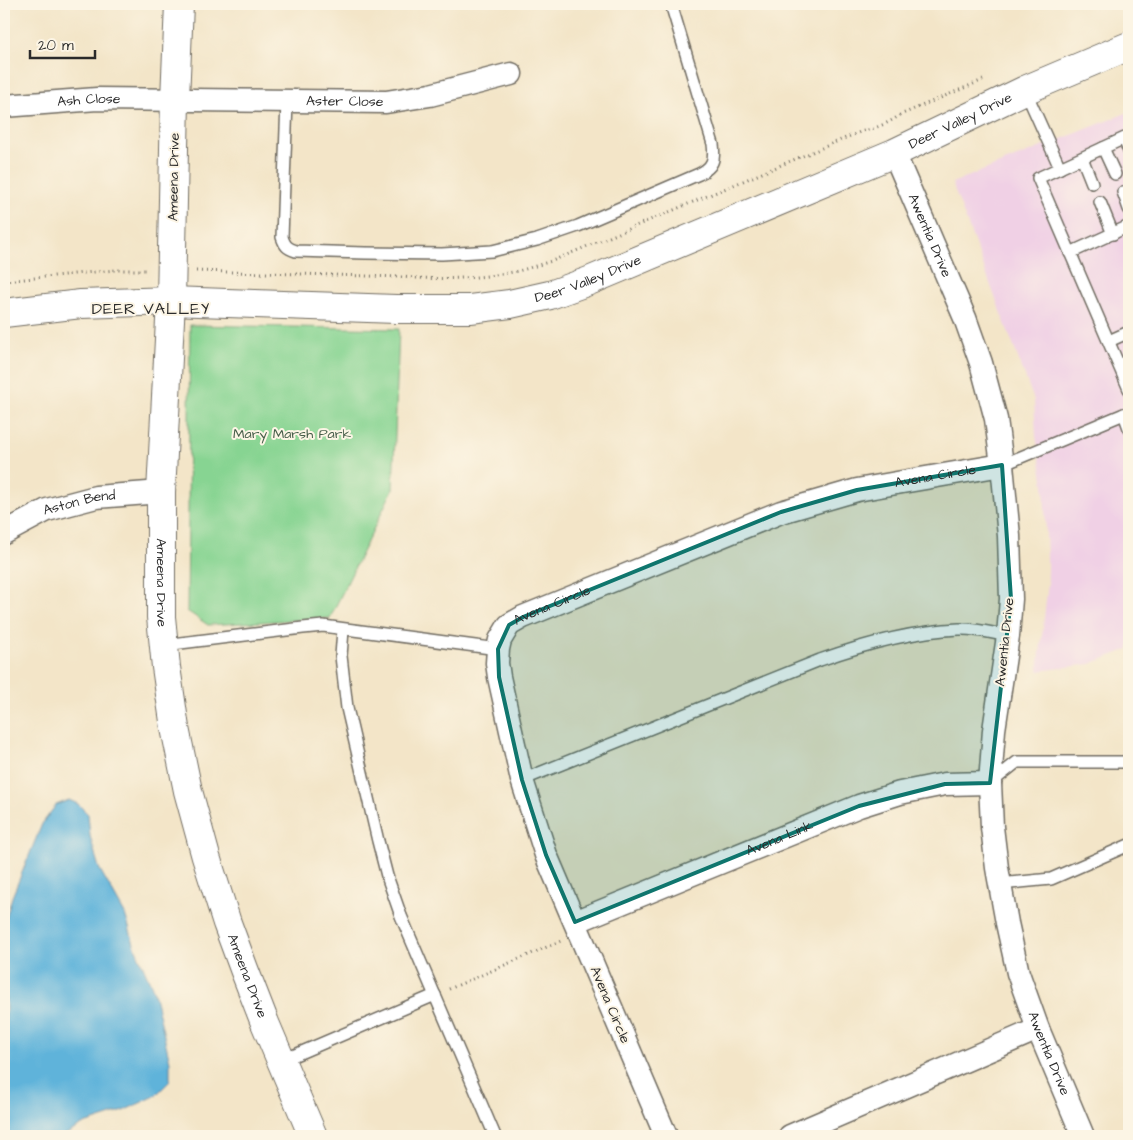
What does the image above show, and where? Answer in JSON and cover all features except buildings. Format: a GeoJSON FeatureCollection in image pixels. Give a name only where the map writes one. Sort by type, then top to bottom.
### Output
{"type":"FeatureCollection","features":[{"type":"Feature","properties":{"kind":"street","name":"Ameena Drive"},"geometry":{"type":"LineString","coordinates":[[179,4],[171,301],[161,492],[161,617],[164,645],[175,728],[188,791],[206,857],[244,969],[313,1136]]}},
{"type":"Feature","properties":{"kind":"street","name":"Deer Valley Drive"},"geometry":{"type":"LineString","coordinates":[[4,313],[81,304],[171,301],[432,310],[470,309],[510,304],[550,295],[589,281],[894,153],[1025,90],[1129,46]]}},
{"type":"Feature","properties":{"kind":"street","name":"Aster Close"},"geometry":{"type":"LineString","coordinates":[[175,99],[386,102],[430,95],[511,74]]}},
{"type":"Feature","properties":{"kind":"street","name":"Ash Close"},"geometry":{"type":"LineString","coordinates":[[4,106],[97,99],[175,99]]}},
{"type":"Feature","properties":{"kind":"street","name":"Awentia Drive"},"geometry":{"type":"LineString","coordinates":[[894,153],[965,318],[981,363],[996,419],[1009,545],[1011,599],[1008,636],[994,730],[990,784],[992,827],[1000,884],[1018,973],[1038,1029],[1083,1136]]}},
{"type":"Feature","properties":{"kind":"street","name":"Avena Circle"},"geometry":{"type":"LineString","coordinates":[[666,1136],[546,854],[522,780],[499,677],[497,663],[500,640],[509,625],[523,617],[781,512],[857,490],[1002,465]]}},
{"type":"Feature","properties":{"kind":"street","name":"Aston Bend"},"geometry":{"type":"LineString","coordinates":[[4,533],[46,510],[96,497],[161,492]]}},
{"type":"Feature","properties":{"kind":"street","name":"Avena Link"},"geometry":{"type":"LineString","coordinates":[[578,927],[859,806],[900,793],[945,784],[990,784]]}},
{"type":"Feature","properties":{"kind":"street"},"geometry":{"type":"LineString","coordinates":[[790,1136],[1038,1029]]}},
{"type":"Feature","properties":{"kind":"lane"},"geometry":{"type":"LineString","coordinates":[[287,102],[282,237],[285,246],[289,249],[345,253],[442,254],[492,251],[538,240],[578,226],[699,174],[707,170],[712,164],[715,154],[713,144],[671,4]]}},
{"type":"Feature","properties":{"kind":"lane"},"geometry":{"type":"LineString","coordinates":[[1025,90],[1060,168]]}},
{"type":"Feature","properties":{"kind":"lane"},"geometry":{"type":"LineString","coordinates":[[1129,151],[1126,137],[1038,178],[1129,388]]}},
{"type":"Feature","properties":{"kind":"lane"},"geometry":{"type":"LineString","coordinates":[[1104,148],[1115,174]]}},
{"type":"Feature","properties":{"kind":"lane"},"geometry":{"type":"LineString","coordinates":[[1082,158],[1092,183]]}},
{"type":"Feature","properties":{"kind":"lane"},"geometry":{"type":"LineString","coordinates":[[1123,192],[1129,209]]}},
{"type":"Feature","properties":{"kind":"lane"},"geometry":{"type":"LineString","coordinates":[[1100,202],[1113,234]]}},
{"type":"Feature","properties":{"kind":"lane"},"geometry":{"type":"LineString","coordinates":[[1070,253],[1129,226]]}},
{"type":"Feature","properties":{"kind":"lane"},"geometry":{"type":"LineString","coordinates":[[1109,341],[1129,332]]}},
{"type":"Feature","properties":{"kind":"lane"},"geometry":{"type":"LineString","coordinates":[[1002,465],[1126,413],[1129,428]]}},
{"type":"Feature","properties":{"kind":"lane"},"geometry":{"type":"LineString","coordinates":[[164,645],[323,626],[498,649]]}},
{"type":"Feature","properties":{"kind":"lane"},"geometry":{"type":"LineString","coordinates":[[522,780],[820,660],[852,649],[890,638],[960,629],[1008,636]]}},
{"type":"Feature","properties":{"kind":"lane"},"geometry":{"type":"LineString","coordinates":[[343,630],[340,656],[347,708],[387,876],[495,1136]]}},
{"type":"Feature","properties":{"kind":"lane"},"geometry":{"type":"LineString","coordinates":[[990,784],[1017,762],[1129,762]]}},
{"type":"Feature","properties":{"kind":"lane"},"geometry":{"type":"LineString","coordinates":[[1000,884],[1050,879],[1129,845]]}},
{"type":"Feature","properties":{"kind":"lane"},"geometry":{"type":"LineString","coordinates":[[281,1061],[435,995]]}},
{"type":"Feature","properties":{"kind":"path"},"geometry":{"type":"LineString","coordinates":[[870,130],[894,119]]}},
{"type":"Feature","properties":{"kind":"path"},"geometry":{"type":"LineString","coordinates":[[4,281],[116,270],[146,270]]}},
{"type":"Feature","properties":{"kind":"path"},"geometry":{"type":"LineString","coordinates":[[435,995],[578,927]]}},
{"type":"Feature","properties":{"kind":"highlighted area"},"geometry":{"type":"Polygon","coordinates":[[[1002,465],[1011,599],[990,783],[945,784],[859,806],[575,922],[546,855],[522,780],[499,677],[498,649],[509,625],[523,617],[781,512],[857,490],[1002,465]]]}},
{"type":"Feature","properties":{"kind":"shaded area"},"geometry":{"type":"Polygon","coordinates":[[[1129,112],[1129,649],[1090,664],[1038,671],[1048,583],[1044,485],[1036,436],[1034,400],[952,183],[1129,112]]]}},
{"type":"Feature","properties":{"kind":"green space","name":"Mary Marsh Park"},"geometry":{"type":"Polygon","coordinates":[[[190,325],[399,329],[393,489],[330,618],[208,625],[187,611],[190,325]]]}},
{"type":"Feature","properties":{"kind":"water"},"geometry":{"type":"Polygon","coordinates":[[[69,800],[78,804],[88,814],[90,836],[99,868],[125,914],[135,947],[154,992],[170,1062],[170,1081],[155,1096],[121,1112],[84,1124],[63,1136],[4,1136],[4,1035],[6,1010],[4,926],[12,897],[42,824],[56,805],[69,800]]]}},
{"type":"Feature","properties":{"kind":"district","name":"DEER VALLEY"},"geometry":{"type":"Point","coordinates":[151,309]}}]}
